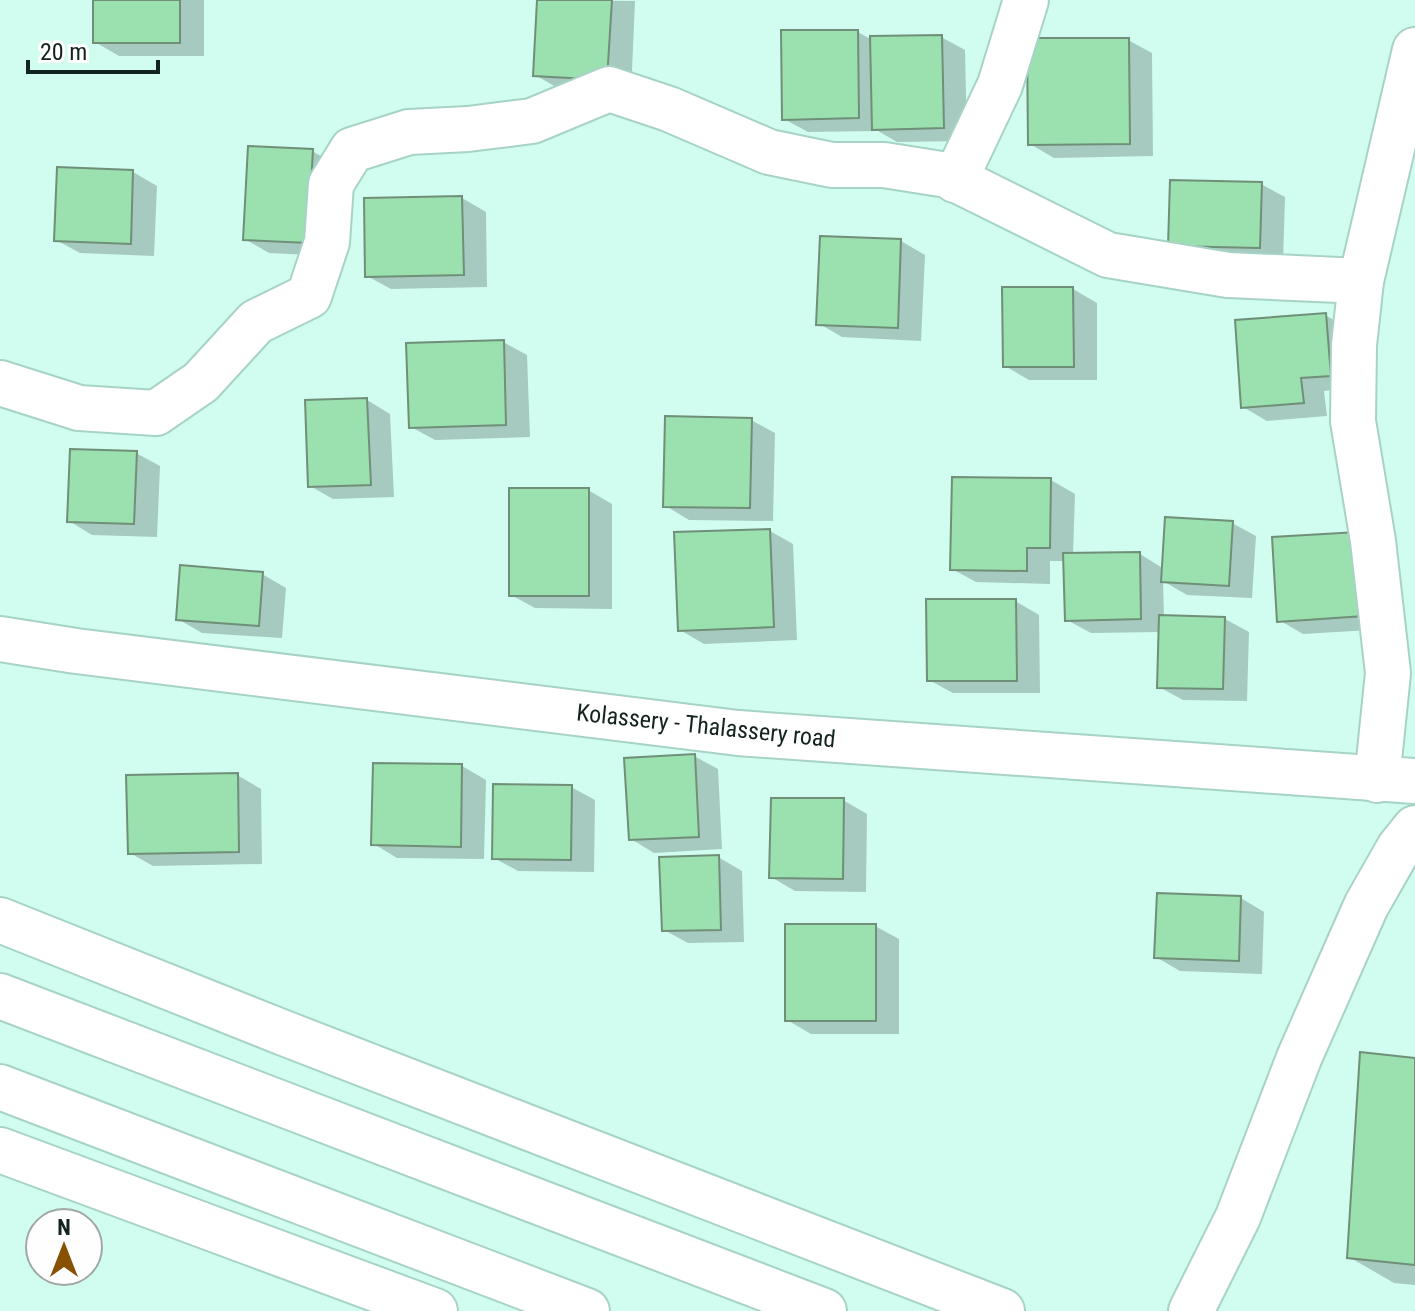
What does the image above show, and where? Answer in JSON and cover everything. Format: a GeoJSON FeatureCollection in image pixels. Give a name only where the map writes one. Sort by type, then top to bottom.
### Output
{"type":"FeatureCollection","features":[{"type":"Feature","properties":{"kind":"main road"},"geometry":{"type":"LineString","coordinates":[[955,180],[1000,85],[1026,0]]}},
{"type":"Feature","properties":{"kind":"main road"},"geometry":{"type":"LineString","coordinates":[[1396,780],[1373,541],[1353,421],[1354,345],[1361,281],[1415,50]]}},
{"type":"Feature","properties":{"kind":"main road"},"geometry":{"type":"LineString","coordinates":[[0,383],[79,408],[156,413],[201,382],[256,322],[309,296],[327,242],[331,184],[352,150],[409,132],[532,121],[609,89],[669,109],[769,152],[832,165],[884,165],[947,175],[1108,255],[1228,275],[1361,281]]}},
{"type":"Feature","properties":{"kind":"main road","name":"Kolassery - Thalassery road"},"geometry":{"type":"LineString","coordinates":[[0,639],[738,733],[1396,780]]}},
{"type":"Feature","properties":{"kind":"main road"},"geometry":{"type":"LineString","coordinates":[[1191,1311],[1238,1217],[1299,1058],[1366,906],[1399,848],[1415,828]]}},
{"type":"Feature","properties":{"kind":"main road"},"geometry":{"type":"LineString","coordinates":[[0,920],[1002,1311]]}},
{"type":"Feature","properties":{"kind":"main road"},"geometry":{"type":"LineString","coordinates":[[0,996],[824,1311]]}},
{"type":"Feature","properties":{"kind":"main road"},"geometry":{"type":"LineString","coordinates":[[0,1087],[587,1311]]}},
{"type":"Feature","properties":{"kind":"main road"},"geometry":{"type":"LineString","coordinates":[[0,1150],[435,1311]]}},
{"type":"Feature","properties":{"kind":"building"},"geometry":{"type":"Polygon","coordinates":[[[93,0],[180,0],[180,43],[93,43],[93,0]]]}},
{"type":"Feature","properties":{"kind":"building"},"geometry":{"type":"Polygon","coordinates":[[[537,0],[612,0],[607,80],[533,76],[537,0]]]}},
{"type":"Feature","properties":{"kind":"building"},"geometry":{"type":"Polygon","coordinates":[[[781,30],[858,30],[859,118],[782,120],[781,30]]]}},
{"type":"Feature","properties":{"kind":"building"},"geometry":{"type":"Polygon","coordinates":[[[942,35],[944,128],[872,130],[870,36],[942,35]]]}},
{"type":"Feature","properties":{"kind":"building"},"geometry":{"type":"Polygon","coordinates":[[[1027,38],[1129,38],[1130,144],[1028,145],[1027,38]]]}},
{"type":"Feature","properties":{"kind":"building"},"geometry":{"type":"Polygon","coordinates":[[[248,146],[313,149],[308,243],[243,240],[248,146]]]}},
{"type":"Feature","properties":{"kind":"building"},"geometry":{"type":"Polygon","coordinates":[[[57,167],[133,170],[131,244],[54,241],[57,167]]]}},
{"type":"Feature","properties":{"kind":"building"},"geometry":{"type":"Polygon","coordinates":[[[1170,180],[1262,182],[1260,248],[1168,246],[1170,180]]]}},
{"type":"Feature","properties":{"kind":"building"},"geometry":{"type":"Polygon","coordinates":[[[462,196],[464,275],[365,277],[364,198],[462,196]]]}},
{"type":"Feature","properties":{"kind":"building"},"geometry":{"type":"Polygon","coordinates":[[[820,236],[901,239],[898,328],[816,325],[820,236]]]}},
{"type":"Feature","properties":{"kind":"building"},"geometry":{"type":"Polygon","coordinates":[[[1002,287],[1073,287],[1074,367],[1003,367],[1002,287]]]}},
{"type":"Feature","properties":{"kind":"building"},"geometry":{"type":"Polygon","coordinates":[[[1326,313],[1331,376],[1301,378],[1304,403],[1241,408],[1235,320],[1326,313]]]}},
{"type":"Feature","properties":{"kind":"building"},"geometry":{"type":"Polygon","coordinates":[[[504,340],[506,425],[409,428],[406,343],[504,340]]]}},
{"type":"Feature","properties":{"kind":"building"},"geometry":{"type":"Polygon","coordinates":[[[367,398],[371,485],[308,487],[305,400],[367,398]]]}},
{"type":"Feature","properties":{"kind":"building"},"geometry":{"type":"Polygon","coordinates":[[[665,416],[752,418],[750,508],[663,507],[665,416]]]}},
{"type":"Feature","properties":{"kind":"building"},"geometry":{"type":"Polygon","coordinates":[[[70,449],[137,451],[134,524],[67,522],[70,449]]]}},
{"type":"Feature","properties":{"kind":"building"},"geometry":{"type":"Polygon","coordinates":[[[952,477],[1051,478],[1050,548],[1027,548],[1027,571],[950,570],[952,477]]]}},
{"type":"Feature","properties":{"kind":"building"},"geometry":{"type":"Polygon","coordinates":[[[509,488],[589,488],[589,596],[509,596],[509,488]]]}},
{"type":"Feature","properties":{"kind":"building"},"geometry":{"type":"Polygon","coordinates":[[[1165,517],[1233,521],[1229,586],[1161,582],[1165,517]]]}},
{"type":"Feature","properties":{"kind":"building"},"geometry":{"type":"Polygon","coordinates":[[[770,529],[774,627],[678,631],[674,532],[770,529]]]}},
{"type":"Feature","properties":{"kind":"building"},"geometry":{"type":"Polygon","coordinates":[[[1358,532],[1364,616],[1277,622],[1272,537],[1358,532]]]}},
{"type":"Feature","properties":{"kind":"building"},"geometry":{"type":"Polygon","coordinates":[[[1140,552],[1141,619],[1065,621],[1063,553],[1140,552]]]}},
{"type":"Feature","properties":{"kind":"building"},"geometry":{"type":"Polygon","coordinates":[[[180,565],[263,572],[259,626],[176,620],[180,565]]]}},
{"type":"Feature","properties":{"kind":"building"},"geometry":{"type":"Polygon","coordinates":[[[926,599],[1016,599],[1017,681],[927,681],[926,599]]]}},
{"type":"Feature","properties":{"kind":"building"},"geometry":{"type":"Polygon","coordinates":[[[1159,615],[1225,617],[1223,689],[1157,688],[1159,615]]]}},
{"type":"Feature","properties":{"kind":"building"},"geometry":{"type":"Polygon","coordinates":[[[695,754],[699,837],[629,840],[624,758],[695,754]]]}},
{"type":"Feature","properties":{"kind":"building"},"geometry":{"type":"Polygon","coordinates":[[[373,763],[462,764],[461,847],[371,845],[373,763]]]}},
{"type":"Feature","properties":{"kind":"building"},"geometry":{"type":"Polygon","coordinates":[[[238,773],[239,852],[128,854],[126,775],[238,773]]]}},
{"type":"Feature","properties":{"kind":"building"},"geometry":{"type":"Polygon","coordinates":[[[493,784],[572,785],[571,860],[492,859],[493,784]]]}},
{"type":"Feature","properties":{"kind":"building"},"geometry":{"type":"Polygon","coordinates":[[[771,798],[844,798],[843,879],[769,878],[771,798]]]}},
{"type":"Feature","properties":{"kind":"building"},"geometry":{"type":"Polygon","coordinates":[[[719,855],[721,930],[662,931],[659,857],[719,855]]]}},
{"type":"Feature","properties":{"kind":"building"},"geometry":{"type":"Polygon","coordinates":[[[1157,893],[1241,896],[1239,961],[1154,958],[1157,893]]]}},
{"type":"Feature","properties":{"kind":"building"},"geometry":{"type":"Polygon","coordinates":[[[785,924],[876,924],[876,1021],[785,1021],[785,924]]]}},
{"type":"Feature","properties":{"kind":"building"},"geometry":{"type":"Polygon","coordinates":[[[1360,1052],[1415,1058],[1415,1265],[1347,1258],[1360,1052]]]}}]}
